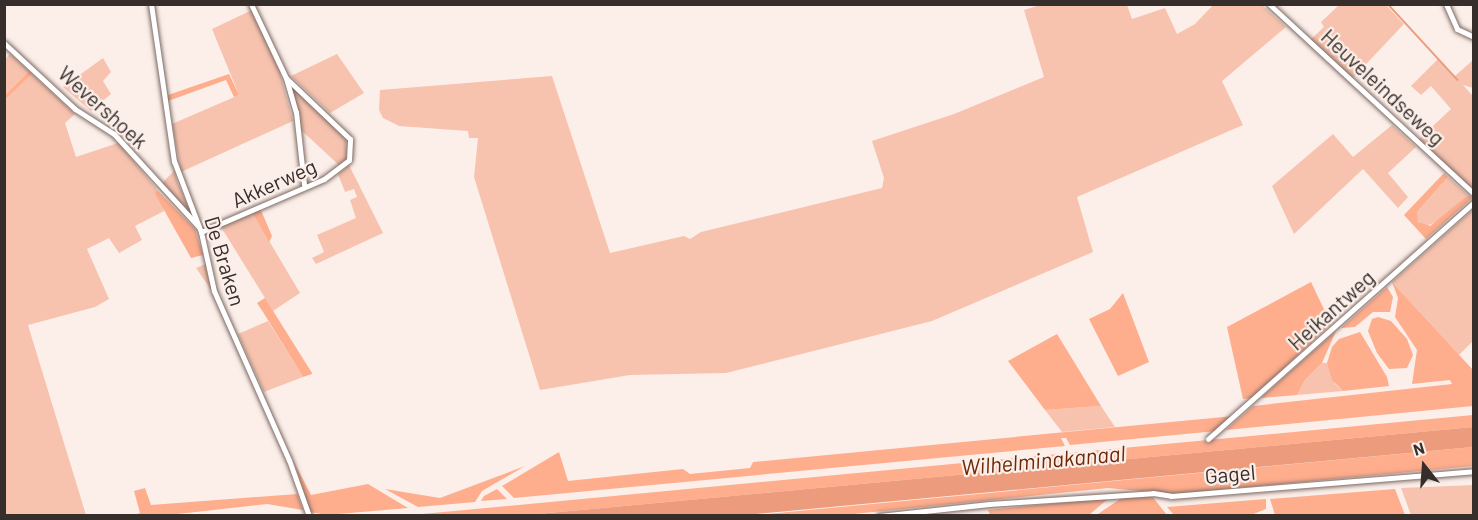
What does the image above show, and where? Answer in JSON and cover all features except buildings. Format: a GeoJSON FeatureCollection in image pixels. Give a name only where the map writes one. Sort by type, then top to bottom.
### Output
{"type":"FeatureCollection","features":[{"type":"Feature","properties":{"kind":"street","name":"De Braken"},"geometry":{"type":"LineString","coordinates":[[151,4],[174,161],[200,230],[214,291],[289,460],[309,516]]}},
{"type":"Feature","properties":{"kind":"street"},"geometry":{"type":"LineString","coordinates":[[251,4],[286,78],[296,112],[304,185]]}},
{"type":"Feature","properties":{"kind":"street","name":"Heuveleindseweg"},"geometry":{"type":"LineString","coordinates":[[1269,4],[1473,194]]}},
{"type":"Feature","properties":{"kind":"street"},"geometry":{"type":"LineString","coordinates":[[1446,4],[1457,29],[1473,37]]}},
{"type":"Feature","properties":{"kind":"street","name":"Wevershoek"},"geometry":{"type":"LineString","coordinates":[[4,43],[75,109],[114,134],[200,230]]}},
{"type":"Feature","properties":{"kind":"street","name":"Akkerweg"},"geometry":{"type":"LineString","coordinates":[[200,230],[338,172],[352,153],[350,139],[286,78]]}},
{"type":"Feature","properties":{"kind":"street","name":"Heikantweg"},"geometry":{"type":"LineString","coordinates":[[1208,439],[1473,202]]}},
{"type":"Feature","properties":{"kind":"street","name":"Gagel"},"geometry":{"type":"LineString","coordinates":[[879,516],[989,504],[1153,493],[1171,496],[1473,471]]}},
{"type":"Feature","properties":{"kind":"shaded area"},"geometry":{"type":"Polygon","coordinates":[[[1040,5],[1127,5],[1132,19],[1165,8],[1177,34],[1195,24],[1213,5],[1262,5],[1286,27],[1222,81],[1243,125],[1077,197],[1093,252],[932,321],[726,373],[630,375],[540,390],[474,177],[478,138],[469,138],[468,131],[399,126],[383,118],[379,110],[380,90],[552,76],[610,253],[684,236],[690,239],[701,232],[882,188],[884,178],[872,141],[954,114],[1044,77],[1024,10],[1040,5]]]}},
{"type":"Feature","properties":{"kind":"shaded area"},"geometry":{"type":"Polygon","coordinates":[[[1339,5],[1386,5],[1404,24],[1352,79],[1310,40],[1324,27],[1321,22],[1339,5]]]}},
{"type":"Feature","properties":{"kind":"shaded area"},"geometry":{"type":"Polygon","coordinates":[[[252,10],[279,70],[293,121],[181,172],[172,124],[239,95],[212,29],[252,10]]]}},
{"type":"Feature","properties":{"kind":"shaded area"},"geometry":{"type":"Polygon","coordinates":[[[10,54],[29,71],[5,95],[5,59],[10,54]]]}},
{"type":"Feature","properties":{"kind":"shaded area"},"geometry":{"type":"Polygon","coordinates":[[[337,54],[364,93],[330,113],[291,76],[337,54]]]}},
{"type":"Feature","properties":{"kind":"shaded area"},"geometry":{"type":"Polygon","coordinates":[[[103,58],[111,72],[103,81],[111,94],[91,111],[63,87],[103,58]]]}},
{"type":"Feature","properties":{"kind":"shaded area"},"geometry":{"type":"Polygon","coordinates":[[[1438,59],[1455,76],[1473,60],[1473,88],[1463,85],[1473,96],[1473,190],[1418,140],[1451,109],[1431,86],[1421,95],[1411,86],[1438,59]]]}},
{"type":"Feature","properties":{"kind":"shaded area"},"geometry":{"type":"Polygon","coordinates":[[[29,71],[32,74],[5,100],[5,95],[29,71]]]}},
{"type":"Feature","properties":{"kind":"shaded area"},"geometry":{"type":"Polygon","coordinates":[[[32,74],[75,114],[65,123],[76,157],[118,143],[156,188],[164,211],[135,226],[142,240],[119,253],[109,238],[87,249],[109,299],[95,307],[28,325],[86,515],[5,516],[5,100],[32,74]]]}},
{"type":"Feature","properties":{"kind":"shaded area"},"geometry":{"type":"Polygon","coordinates":[[[229,74],[239,95],[234,97],[226,80],[168,101],[168,95],[229,74]]]}},
{"type":"Feature","properties":{"kind":"shaded area"},"geometry":{"type":"Polygon","coordinates":[[[291,85],[346,139],[347,158],[341,167],[301,130],[291,85]]]}},
{"type":"Feature","properties":{"kind":"shaded area"},"geometry":{"type":"Polygon","coordinates":[[[1392,125],[1416,147],[1388,173],[1408,197],[1398,208],[1363,169],[1294,234],[1272,186],[1333,134],[1353,157],[1392,125]]]}},
{"type":"Feature","properties":{"kind":"shaded area"},"geometry":{"type":"Polygon","coordinates":[[[349,165],[383,233],[316,264],[312,258],[324,252],[317,235],[356,218],[350,200],[357,197],[354,189],[345,192],[338,174],[349,165]]]}},
{"type":"Feature","properties":{"kind":"shaded area"},"geometry":{"type":"Polygon","coordinates":[[[174,171],[177,181],[193,219],[161,184],[174,171]]]}},
{"type":"Feature","properties":{"kind":"shaded area"},"geometry":{"type":"Polygon","coordinates":[[[1444,173],[1448,177],[1417,212],[1418,222],[1430,226],[1468,195],[1472,198],[1426,239],[1404,215],[1444,173]]]}},
{"type":"Feature","properties":{"kind":"shaded area"},"geometry":{"type":"Polygon","coordinates":[[[1448,177],[1468,195],[1441,219],[1425,227],[1417,221],[1417,212],[1448,177]]]}},
{"type":"Feature","properties":{"kind":"shaded area"},"geometry":{"type":"Polygon","coordinates":[[[157,190],[195,229],[203,255],[191,258],[155,194],[157,190]]]}},
{"type":"Feature","properties":{"kind":"shaded area"},"geometry":{"type":"Polygon","coordinates":[[[260,208],[272,236],[269,242],[252,212],[260,208]]]}},
{"type":"Feature","properties":{"kind":"shaded area"},"geometry":{"type":"Polygon","coordinates":[[[1473,210],[1473,341],[1459,355],[1392,282],[1473,210]]]}},
{"type":"Feature","properties":{"kind":"shaded area"},"geometry":{"type":"Polygon","coordinates":[[[252,212],[300,293],[273,311],[221,227],[252,212]]]}},
{"type":"Feature","properties":{"kind":"shaded area"},"geometry":{"type":"Polygon","coordinates":[[[206,264],[212,291],[196,268],[206,264]]]}},
{"type":"Feature","properties":{"kind":"shaded area"},"geometry":{"type":"Polygon","coordinates":[[[1311,282],[1331,324],[1252,398],[1243,399],[1227,327],[1311,282]]]}},
{"type":"Feature","properties":{"kind":"shaded area"},"geometry":{"type":"Polygon","coordinates":[[[1392,282],[1473,370],[1473,406],[1226,430],[1253,406],[1452,384],[1450,380],[1412,384],[1417,350],[1395,317],[1398,298],[1392,282]]]}},
{"type":"Feature","properties":{"kind":"shaded area"},"geometry":{"type":"Polygon","coordinates":[[[1387,287],[1393,297],[1390,312],[1373,312],[1355,327],[1341,328],[1387,287]]]}},
{"type":"Feature","properties":{"kind":"shaded area"},"geometry":{"type":"Polygon","coordinates":[[[1123,293],[1149,362],[1118,376],[1089,319],[1110,309],[1123,293]]]}},
{"type":"Feature","properties":{"kind":"shaded area"},"geometry":{"type":"Polygon","coordinates":[[[265,298],[312,374],[303,377],[257,303],[265,298]]]}},
{"type":"Feature","properties":{"kind":"shaded area"},"geometry":{"type":"Polygon","coordinates":[[[1378,317],[1391,321],[1407,339],[1413,355],[1407,368],[1389,369],[1377,353],[1368,331],[1372,319],[1378,317]]]}},
{"type":"Feature","properties":{"kind":"shaded area"},"geometry":{"type":"Polygon","coordinates":[[[268,321],[303,377],[264,392],[238,334],[268,321]]]}},
{"type":"Feature","properties":{"kind":"shaded area"},"geometry":{"type":"Polygon","coordinates":[[[1336,331],[1322,363],[1305,380],[1297,395],[1261,398],[1336,331]]]}},
{"type":"Feature","properties":{"kind":"shaded area"},"geometry":{"type":"Polygon","coordinates":[[[1360,332],[1387,377],[1389,386],[1343,391],[1332,380],[1327,363],[1332,347],[1339,339],[1360,332]]]}},
{"type":"Feature","properties":{"kind":"shaded area"},"geometry":{"type":"Polygon","coordinates":[[[1057,334],[1101,406],[1045,410],[1008,361],[1057,334]]]}},
{"type":"Feature","properties":{"kind":"shaded area"},"geometry":{"type":"Polygon","coordinates":[[[1322,363],[1327,363],[1335,384],[1343,391],[1297,395],[1305,380],[1322,363]]]}},
{"type":"Feature","properties":{"kind":"shaded area"},"geometry":{"type":"Polygon","coordinates":[[[1101,406],[1115,427],[1062,432],[1045,410],[1101,406]]]}},
{"type":"Feature","properties":{"kind":"shaded area"},"geometry":{"type":"Polygon","coordinates":[[[1473,415],[1473,427],[527,515],[401,516],[1473,415]]]}},
{"type":"Feature","properties":{"kind":"shaded area"},"geometry":{"type":"Polygon","coordinates":[[[1234,416],[1217,431],[1070,445],[1066,438],[1061,438],[1065,446],[514,498],[502,486],[559,452],[568,481],[683,469],[690,474],[750,468],[753,462],[1234,416]]]}},
{"type":"Feature","properties":{"kind":"shaded area"},"geometry":{"type":"Polygon","coordinates":[[[1473,427],[1473,447],[745,515],[527,515],[1473,427]]]}},
{"type":"Feature","properties":{"kind":"shaded area"},"geometry":{"type":"Polygon","coordinates":[[[1473,447],[1473,466],[1173,494],[1108,488],[844,515],[745,516],[1473,447]]]}},
{"type":"Feature","properties":{"kind":"shaded area"},"geometry":{"type":"Polygon","coordinates":[[[294,462],[311,495],[368,484],[408,508],[327,515],[310,512],[294,462]]]}},
{"type":"Feature","properties":{"kind":"shaded area"},"geometry":{"type":"Polygon","coordinates":[[[525,466],[482,491],[475,502],[418,507],[385,489],[440,498],[525,466]]]}},
{"type":"Feature","properties":{"kind":"shaded area"},"geometry":{"type":"Polygon","coordinates":[[[1473,485],[1473,516],[1411,515],[1401,488],[1473,485]]]}},
{"type":"Feature","properties":{"kind":"shaded area"},"geometry":{"type":"Polygon","coordinates":[[[145,488],[151,505],[297,494],[303,510],[267,504],[169,515],[134,515],[140,513],[134,491],[145,488]]]}},
{"type":"Feature","properties":{"kind":"shaded area"},"geometry":{"type":"Polygon","coordinates":[[[497,489],[507,499],[481,501],[484,496],[497,489]]]}},
{"type":"Feature","properties":{"kind":"shaded area"},"geometry":{"type":"Polygon","coordinates":[[[1395,489],[1405,515],[1275,515],[1270,499],[1395,489]]]}},
{"type":"Feature","properties":{"kind":"shaded area"},"geometry":{"type":"Polygon","coordinates":[[[1151,495],[1167,515],[1095,516],[1123,497],[1151,495]]]}},
{"type":"Feature","properties":{"kind":"shaded area"},"geometry":{"type":"Polygon","coordinates":[[[1109,498],[1089,515],[990,515],[988,510],[1109,498]]]}},
{"type":"Feature","properties":{"kind":"shaded area"},"geometry":{"type":"Polygon","coordinates":[[[1266,499],[1266,509],[1251,515],[1174,515],[1167,507],[1266,499]]]}},
{"type":"Feature","properties":{"kind":"waterway"},"geometry":{"type":"LineString","coordinates":[[1388,4],[1458,80]]}},
{"type":"Feature","properties":{"kind":"water label","name":"Wilhelminakanaal"},"geometry":{"type":"Point","coordinates":[1043,460]}}]}
